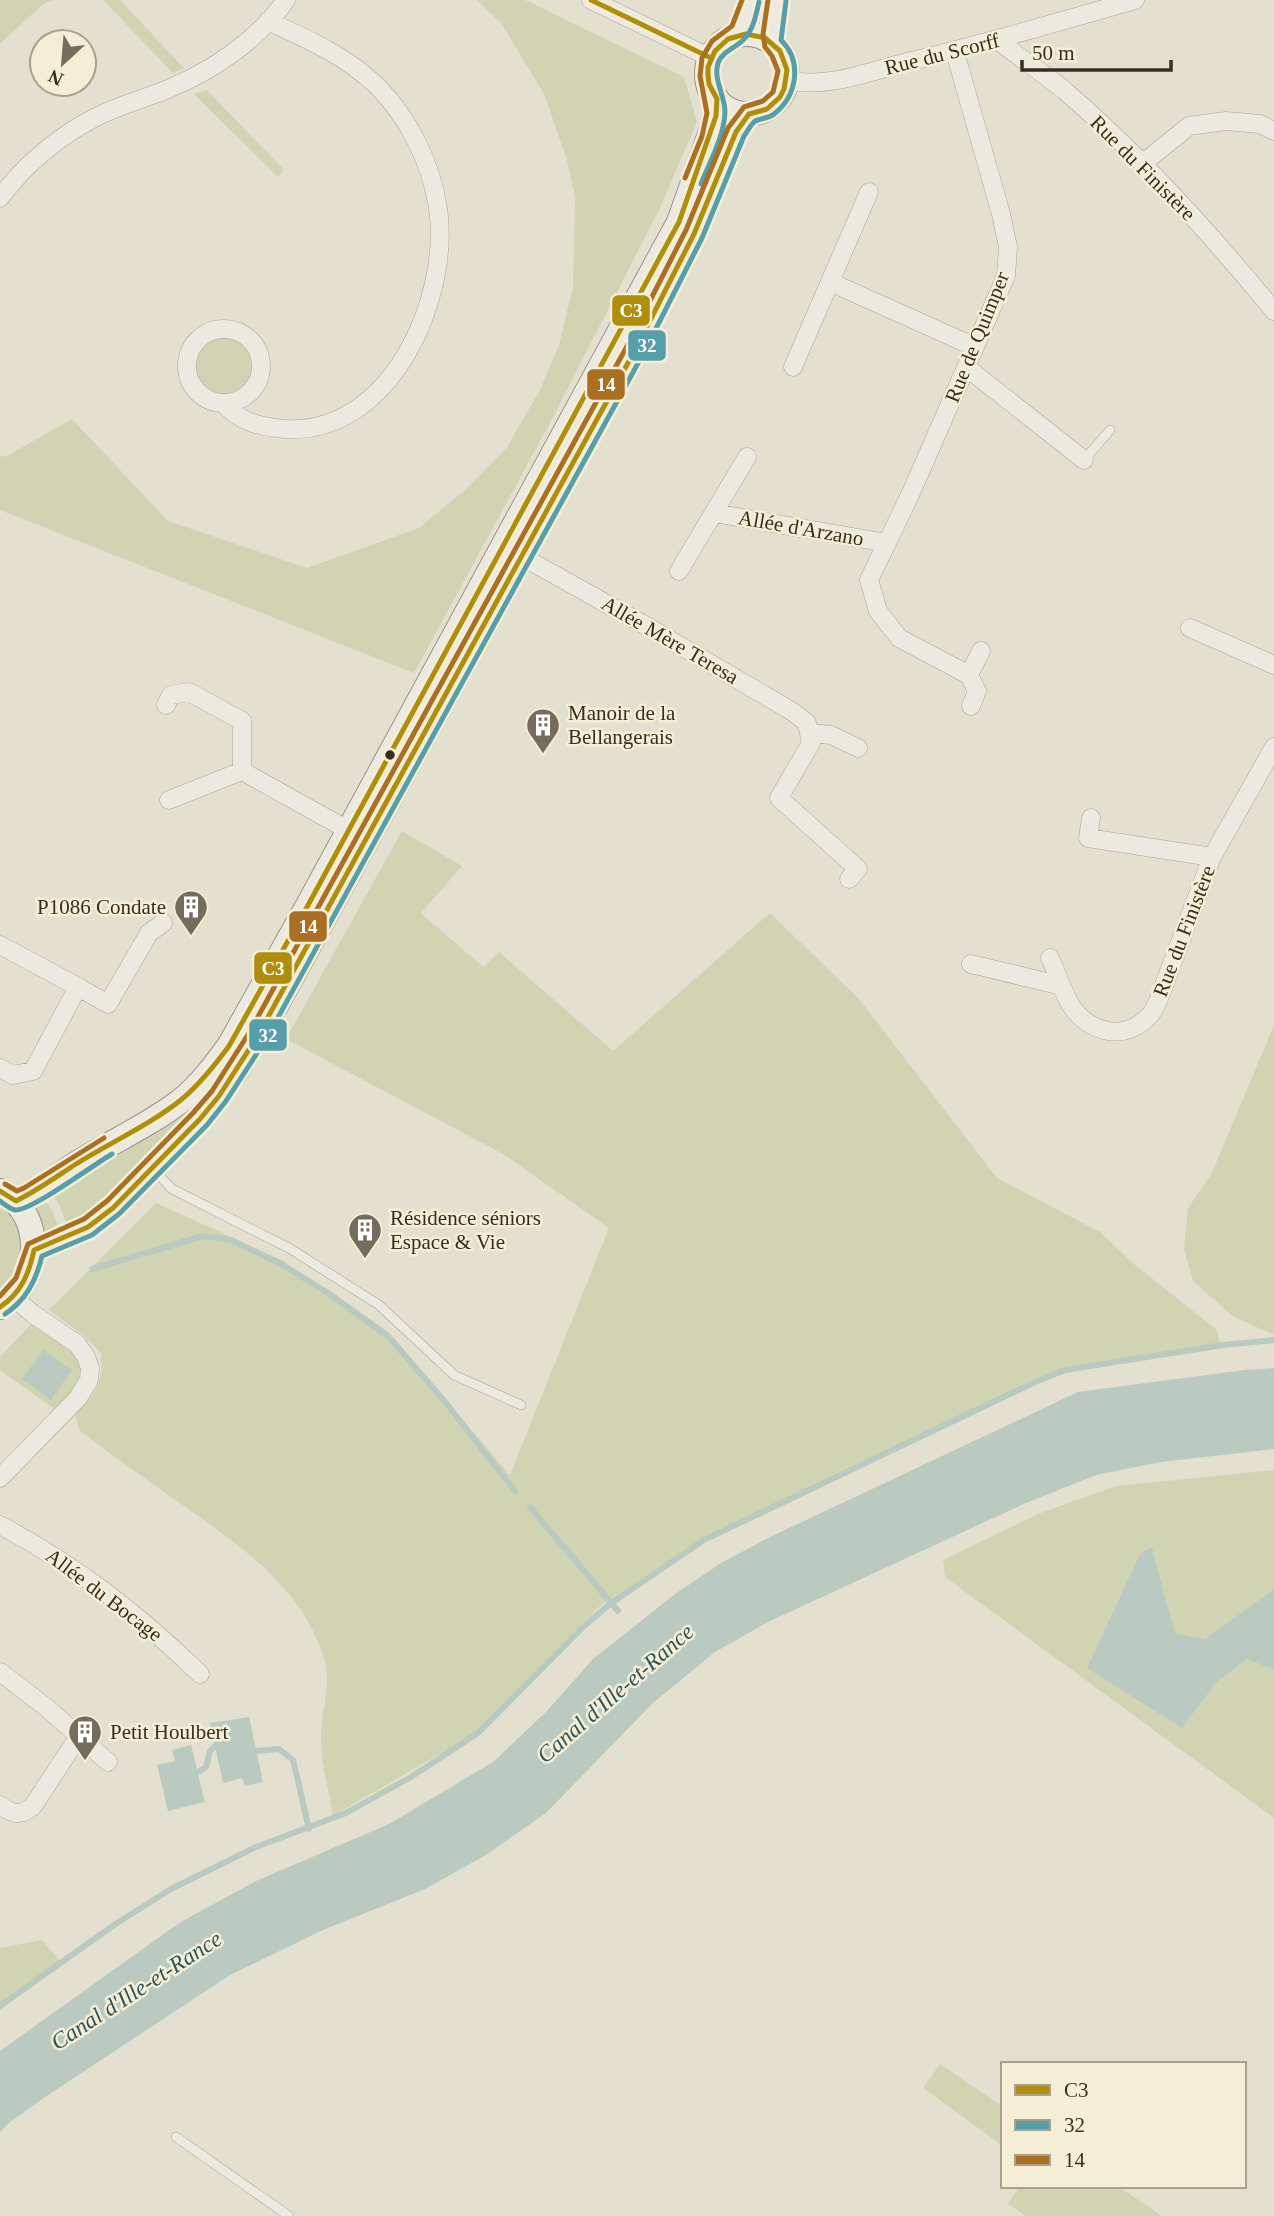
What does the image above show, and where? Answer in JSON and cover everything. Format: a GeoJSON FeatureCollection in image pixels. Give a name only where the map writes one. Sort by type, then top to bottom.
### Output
{"type":"FeatureCollection","features":[{"type":"Feature","properties":{"kind":"street"},"geometry":{"type":"LineString","coordinates":[[0,198],[27,166],[75,129],[97,116],[205,72],[268,21],[286,0]]}},
{"type":"Feature","properties":{"kind":"street"},"geometry":{"type":"LineString","coordinates":[[736,36],[751,0]]}},
{"type":"Feature","properties":{"kind":"street"},"geometry":{"type":"LineString","coordinates":[[774,44],[756,35],[736,36],[721,44],[708,66],[709,84],[717,99],[728,108],[750,114],[767,109],[780,97],[787,80],[785,60],[774,44],[772,33],[777,0]]}},
{"type":"Feature","properties":{"kind":"street","name":"Rue du Scorff"},"geometry":{"type":"LineString","coordinates":[[787,80],[807,83],[839,80],[955,52],[1135,0]]}},
{"type":"Feature","properties":{"kind":"street"},"geometry":{"type":"LineString","coordinates":[[596,1],[711,58]]}},
{"type":"Feature","properties":{"kind":"street"},"geometry":{"type":"LineString","coordinates":[[223,404],[236,402],[247,395],[256,385],[261,373],[261,360],[248,338],[237,331],[224,329],[211,331],[200,337],[191,347],[187,372],[191,384],[199,394],[210,401],[223,404],[233,414],[252,424],[271,428],[309,427],[345,415],[373,396],[401,362],[420,327],[436,277],[438,207],[422,155],[407,124],[376,86],[347,61],[268,21]]}},
{"type":"Feature","properties":{"kind":"street","name":"Rue du Finistère"},"geometry":{"type":"LineString","coordinates":[[997,40],[1065,91],[1142,164],[1230,257],[1274,311]]}},
{"type":"Feature","properties":{"kind":"street","name":"Rue de Quimper"},"geometry":{"type":"LineString","coordinates":[[955,52],[1001,214],[1008,247],[1006,276],[869,580],[877,611],[898,638],[969,675]]}},
{"type":"Feature","properties":{"kind":"street"},"geometry":{"type":"LineString","coordinates":[[8,1196],[35,1192],[76,1164],[150,1122],[182,1099],[214,1067],[240,1027],[679,222],[714,123],[717,99]]}},
{"type":"Feature","properties":{"kind":"street"},"geometry":{"type":"LineString","coordinates":[[34,1250],[88,1227],[113,1208],[200,1119],[219,1096],[257,1037],[634,352],[694,234],[736,132],[750,114]]}},
{"type":"Feature","properties":{"kind":"street"},"geometry":{"type":"LineString","coordinates":[[1142,164],[1189,126],[1226,121],[1260,124],[1274,131]]}},
{"type":"Feature","properties":{"kind":"street"},"geometry":{"type":"LineString","coordinates":[[793,367],[869,192]]}},
{"type":"Feature","properties":{"kind":"street"},"geometry":{"type":"LineString","coordinates":[[830,282],[975,347]]}},
{"type":"Feature","properties":{"kind":"street"},"geometry":{"type":"LineString","coordinates":[[966,367],[1084,460]]}},
{"type":"Feature","properties":{"kind":"street","name":"Allée d'Arzano"},"geometry":{"type":"LineString","coordinates":[[678,571],[747,457]]}},
{"type":"Feature","properties":{"kind":"street","name":"Allée d'Arzano"},"geometry":{"type":"LineString","coordinates":[[714,513],[887,543]]}},
{"type":"Feature","properties":{"kind":"street","name":"Allée Mère Teresa"},"geometry":{"type":"LineString","coordinates":[[521,556],[793,712],[807,723],[810,733]]}},
{"type":"Feature","properties":{"kind":"street"},"geometry":{"type":"LineString","coordinates":[[1190,628],[1274,665]]}},
{"type":"Feature","properties":{"kind":"street"},"geometry":{"type":"LineString","coordinates":[[971,706],[977,691],[969,675],[981,651]]}},
{"type":"Feature","properties":{"kind":"street"},"geometry":{"type":"LineString","coordinates":[[166,705],[171,695],[189,692],[242,720],[242,771]]}},
{"type":"Feature","properties":{"kind":"street"},"geometry":{"type":"LineString","coordinates":[[849,879],[858,869],[774,802],[811,743],[810,733],[831,735],[858,748]]}},
{"type":"Feature","properties":{"kind":"street","name":"Rue du Finistère"},"geometry":{"type":"LineString","coordinates":[[1050,958],[1070,1004],[1080,1017],[1096,1028],[1114,1033],[1128,1031],[1150,1016],[1212,857],[1274,747]]}},
{"type":"Feature","properties":{"kind":"street"},"geometry":{"type":"LineString","coordinates":[[242,771],[348,831]]}},
{"type":"Feature","properties":{"kind":"street"},"geometry":{"type":"LineString","coordinates":[[169,800],[242,771]]}},
{"type":"Feature","properties":{"kind":"street"},"geometry":{"type":"LineString","coordinates":[[1091,818],[1088,838],[1212,857]]}},
{"type":"Feature","properties":{"kind":"street"},"geometry":{"type":"LineString","coordinates":[[0,945],[108,1004],[149,933],[163,923]]}},
{"type":"Feature","properties":{"kind":"street"},"geometry":{"type":"LineString","coordinates":[[971,964],[1062,986]]}},
{"type":"Feature","properties":{"kind":"street"},"geometry":{"type":"LineString","coordinates":[[0,1068],[13,1075],[33,1071],[78,987]]}},
{"type":"Feature","properties":{"kind":"street"},"geometry":{"type":"LineString","coordinates":[[0,1478],[78,1398],[89,1380],[90,1368],[77,1344],[33,1314],[7,1302],[26,1277],[34,1250],[29,1221],[8,1196]]}},
{"type":"Feature","properties":{"kind":"street","name":"Allée du Bocage"},"geometry":{"type":"LineString","coordinates":[[0,1525],[62,1560],[108,1592],[200,1674]]}},
{"type":"Feature","properties":{"kind":"street"},"geometry":{"type":"LineString","coordinates":[[0,1672],[47,1708],[108,1762]]}},
{"type":"Feature","properties":{"kind":"street"},"geometry":{"type":"LineString","coordinates":[[0,1805],[14,1813],[26,1812],[33,1806],[79,1736]]}},
{"type":"Feature","properties":{"kind":"lane"},"geometry":{"type":"LineString","coordinates":[[1084,460],[1110,430]]}},
{"type":"Feature","properties":{"kind":"lane"},"geometry":{"type":"LineString","coordinates":[[151,1168],[172,1189],[289,1248],[379,1304],[454,1375],[522,1405]]}},
{"type":"Feature","properties":{"kind":"lane"},"geometry":{"type":"LineString","coordinates":[[176,2137],[289,2216]]}},
{"type":"Feature","properties":{"kind":"green space"},"geometry":{"type":"Polygon","coordinates":[[[0,0],[53,0],[43,4],[0,44],[0,0]]]}},
{"type":"Feature","properties":{"kind":"green space"},"geometry":{"type":"Polygon","coordinates":[[[103,0],[120,0],[184,68],[173,73],[103,0]]]}},
{"type":"Feature","properties":{"kind":"green space"},"geometry":{"type":"Polygon","coordinates":[[[477,0],[525,0],[684,77],[697,122],[659,210],[552,419],[414,673],[0,510],[0,455],[5,457],[72,419],[168,521],[307,568],[419,528],[466,489],[507,447],[540,390],[559,345],[573,287],[575,197],[567,160],[544,94],[501,23],[477,0]]]}},
{"type":"Feature","properties":{"kind":"green space"},"geometry":{"type":"Polygon","coordinates":[[[207,90],[284,170],[278,177],[194,94],[207,90]]]}},
{"type":"Feature","properties":{"kind":"green space"},"geometry":{"type":"Polygon","coordinates":[[[224,329],[245,335],[255,345],[261,366],[255,387],[245,397],[224,403],[203,397],[193,387],[187,366],[193,345],[203,335],[224,329]]]}},
{"type":"Feature","properties":{"kind":"green space"},"geometry":{"type":"Polygon","coordinates":[[[402,831],[462,866],[421,913],[483,967],[499,952],[613,1051],[770,913],[859,999],[997,1178],[1100,1232],[1135,1265],[1217,1330],[1221,1348],[1061,1371],[684,1552],[601,1605],[474,1734],[333,1816],[321,1747],[327,1688],[326,1668],[314,1633],[286,1590],[249,1554],[79,1430],[75,1415],[97,1388],[101,1373],[101,1353],[84,1336],[49,1310],[156,1203],[284,1261],[303,1278],[335,1295],[386,1330],[510,1475],[609,1228],[503,1154],[286,1039],[402,831]]]}},
{"type":"Feature","properties":{"kind":"green space"},"geometry":{"type":"Polygon","coordinates":[[[1274,1025],[1274,1335],[1232,1316],[1193,1281],[1184,1249],[1188,1208],[1211,1175],[1274,1025]]]}},
{"type":"Feature","properties":{"kind":"green space"},"geometry":{"type":"Polygon","coordinates":[[[206,1097],[107,1202],[69,1230],[59,1204],[49,1191],[206,1097]]]}},
{"type":"Feature","properties":{"kind":"green space"},"geometry":{"type":"Polygon","coordinates":[[[42,1196],[53,1212],[60,1232],[45,1235],[34,1203],[42,1196]]]}},
{"type":"Feature","properties":{"kind":"green space"},"geometry":{"type":"Polygon","coordinates":[[[0,1202],[9,1209],[22,1234],[21,1269],[0,1296],[0,1202]]]}},
{"type":"Feature","properties":{"kind":"green space"},"geometry":{"type":"Polygon","coordinates":[[[31,1324],[71,1352],[78,1360],[81,1370],[79,1381],[71,1394],[56,1410],[0,1370],[0,1357],[31,1324]]]}},
{"type":"Feature","properties":{"kind":"green space"},"geometry":{"type":"Polygon","coordinates":[[[1274,1470],[1274,1589],[1205,1639],[1175,1633],[1152,1547],[1182,1728],[1217,1682],[1247,1659],[1274,1670],[1274,1818],[945,1577],[943,1560],[1038,1514],[1116,1486],[1274,1470]]]}},
{"type":"Feature","properties":{"kind":"green space"},"geometry":{"type":"Polygon","coordinates":[[[42,1940],[61,1962],[0,2004],[0,1948],[42,1940]]]}},
{"type":"Feature","properties":{"kind":"green space"},"geometry":{"type":"Polygon","coordinates":[[[940,2064],[1001,2106],[1001,2145],[923,2088],[940,2064]]]}},
{"type":"Feature","properties":{"kind":"green space"},"geometry":{"type":"Polygon","coordinates":[[[1019,2188],[1121,2188],[1162,2216],[1026,2216],[1008,2204],[1019,2188]]]}},
{"type":"Feature","properties":{"kind":"water"},"geometry":{"type":"Polygon","coordinates":[[[43,1350],[72,1370],[51,1400],[22,1379],[43,1350]]]}},
{"type":"Feature","properties":{"kind":"water","name":"Canal d'Ille-et-Rance"},"geometry":{"type":"Polygon","coordinates":[[[1274,1368],[1274,1449],[1161,1462],[1096,1475],[1026,1503],[768,1622],[715,1652],[653,1703],[546,1813],[486,1855],[425,1889],[323,1930],[230,1975],[45,2097],[0,2132],[0,2051],[179,1923],[256,1881],[389,1824],[493,1762],[547,1711],[593,1659],[675,1594],[721,1563],[770,1537],[1078,1392],[1274,1368]]]}},
{"type":"Feature","properties":{"kind":"water"},"geometry":{"type":"Polygon","coordinates":[[[1152,1547],[1175,1633],[1205,1639],[1274,1589],[1274,1670],[1247,1659],[1217,1682],[1182,1728],[1087,1668],[1140,1554],[1152,1547]]]}},
{"type":"Feature","properties":{"kind":"water"},"geometry":{"type":"Polygon","coordinates":[[[249,1717],[263,1782],[245,1786],[242,1778],[223,1783],[210,1723],[249,1717]]]}},
{"type":"Feature","properties":{"kind":"water"},"geometry":{"type":"Polygon","coordinates":[[[191,1745],[205,1802],[168,1811],[157,1765],[175,1761],[172,1750],[191,1745]]]}},
{"type":"Feature","properties":{"kind":"waterway"},"geometry":{"type":"LineString","coordinates":[[92,1269],[203,1236],[231,1240],[281,1264],[328,1293],[389,1337],[446,1403],[515,1491]]}},
{"type":"Feature","properties":{"kind":"waterway"},"geometry":{"type":"LineString","coordinates":[[0,2006],[114,1925],[171,1889],[256,1847],[346,1813],[411,1777],[478,1733],[582,1628],[611,1603],[704,1540],[1065,1370],[1223,1345],[1274,1340]]}},
{"type":"Feature","properties":{"kind":"waterway"},"geometry":{"type":"LineString","coordinates":[[530,1507],[618,1611]]}},
{"type":"Feature","properties":{"kind":"waterway"},"geometry":{"type":"LineString","coordinates":[[198,1772],[206,1767],[210,1751],[215,1746]]}},
{"type":"Feature","properties":{"kind":"waterway"},"geometry":{"type":"LineString","coordinates":[[256,1751],[279,1749],[293,1760],[309,1829]]}},
{"type":"Feature","properties":{"kind":"transit line","name":"C3"},"geometry":{"type":"LineString","coordinates":[[591,0],[711,58]]}},
{"type":"Feature","properties":{"kind":"transit line","name":"14"},"geometry":{"type":"LineString","coordinates":[[685,178],[702,136],[707,113],[700,76],[702,58],[712,41],[732,26],[742,0]]}},
{"type":"Feature","properties":{"kind":"transit line","name":"14"},"geometry":{"type":"LineString","coordinates":[[0,1296],[16,1278],[28,1244],[84,1219],[107,1201],[212,1091],[249,1033],[626,348],[686,230],[728,128],[744,107],[763,101],[773,92],[778,71],[765,47],[763,34],[768,0]]}},
{"type":"Feature","properties":{"kind":"transit line","name":"32"},"geometry":{"type":"LineString","coordinates":[[5,1314],[19,1303],[29,1289],[42,1256],[92,1235],[119,1214],[207,1125],[265,1041],[642,356],[702,238],[744,136],[754,122],[774,114],[788,98],[795,68],[788,49],[781,40],[786,1]]}},
{"type":"Feature","properties":{"kind":"transit line","name":"32"},"geometry":{"type":"LineString","coordinates":[[701,184],[724,121],[725,112],[717,75],[718,63],[723,55],[748,34],[759,2]]}},
{"type":"Feature","properties":{"kind":"transit line","name":"C3"},"geometry":{"type":"LineString","coordinates":[[0,1191],[16,1201],[157,1117],[195,1087],[229,1046],[679,222],[716,116],[717,99],[709,84],[708,75],[708,67],[715,51],[728,39],[746,34],[765,38],[780,51],[787,70],[780,97],[767,109],[749,114],[736,132],[694,234],[634,352],[257,1037],[219,1096],[200,1119],[113,1208],[88,1227],[34,1250],[23,1282],[13,1296],[0,1307]]}},
{"type":"Feature","properties":{"kind":"transit line","name":"14"},"geometry":{"type":"LineString","coordinates":[[5,1184],[17,1191],[24,1188],[104,1138]]}},
{"type":"Feature","properties":{"kind":"transit line","name":"32"},"geometry":{"type":"LineString","coordinates":[[0,1201],[15,1210],[23,1209],[112,1154]]}},
{"type":"Feature","properties":{"kind":"place","name":"Manoir de la Bellangerais"},"geometry":{"type":"Point","coordinates":[543,755]}},
{"type":"Feature","properties":{"kind":"place","name":"P1086 Condate"},"geometry":{"type":"Point","coordinates":[191,937]}},
{"type":"Feature","properties":{"kind":"place","name":"Résidence séniors Espace & Vie"},"geometry":{"type":"Point","coordinates":[365,1260]}},
{"type":"Feature","properties":{"kind":"place","name":"Petit Houlbert"},"geometry":{"type":"Point","coordinates":[85,1762]}}]}
